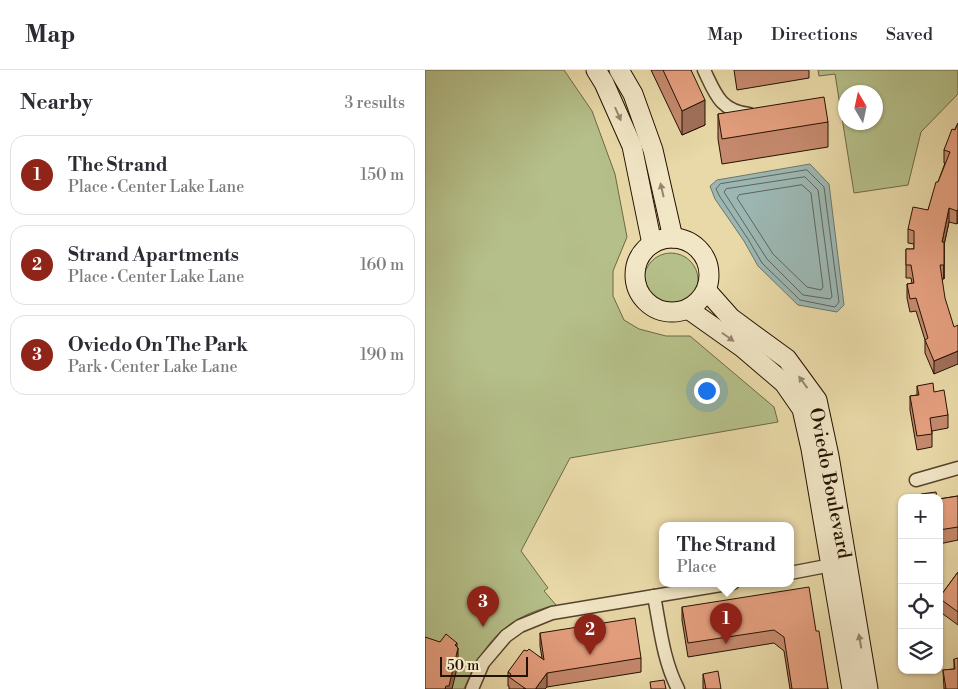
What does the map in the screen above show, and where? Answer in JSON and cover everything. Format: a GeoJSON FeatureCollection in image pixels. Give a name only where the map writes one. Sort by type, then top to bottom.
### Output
{"type":"FeatureCollection","features":[{"type":"Feature","properties":{"kind":"street"},"geometry":{"type":"LineString","coordinates":[[597,70],[632,146],[652,244]]}},
{"type":"Feature","properties":{"kind":"street"},"geometry":{"type":"LineString","coordinates":[[619,70],[633,94],[653,150],[673,238]]}},
{"type":"Feature","properties":{"kind":"street"},"geometry":{"type":"LineString","coordinates":[[704,70],[718,98],[734,112],[748,114],[757,112]]}},
{"type":"Feature","properties":{"kind":"street"},"geometry":{"type":"LineString","coordinates":[[673,238],[685,240],[699,248],[707,261],[710,276],[707,291],[697,304],[683,311],[668,313],[653,308],[641,297],[635,282],[635,266],[642,252],[652,244],[673,238]]}},
{"type":"Feature","properties":{"kind":"street","name":"Oviedo Boulevard"},"geometry":{"type":"LineString","coordinates":[[707,291],[731,318],[787,359],[817,400],[829,456],[852,689]]}},
{"type":"Feature","properties":{"kind":"street","name":"Oviedo Boulevard"},"geometry":{"type":"LineString","coordinates":[[688,309],[743,348],[785,383],[802,409],[868,689]]}},
{"type":"Feature","properties":{"kind":"street"},"geometry":{"type":"LineString","coordinates":[[916,480],[958,468]]}},
{"type":"Feature","properties":{"kind":"street"},"geometry":{"type":"LineString","coordinates":[[794,572],[839,564]]}},
{"type":"Feature","properties":{"kind":"street"},"geometry":{"type":"LineString","coordinates":[[472,689],[483,662],[506,636],[519,626],[552,613],[709,587]]}},
{"type":"Feature","properties":{"kind":"street"},"geometry":{"type":"LineString","coordinates":[[655,596],[663,647],[678,689]]}},
{"type":"Feature","properties":{"kind":"green space"},"geometry":{"type":"Polygon","coordinates":[[[425,70],[564,70],[592,111],[615,174],[627,237],[613,271],[613,296],[624,320],[639,329],[666,336],[690,336],[774,407],[778,422],[570,458],[521,551],[548,588],[544,591],[556,605],[523,617],[510,624],[498,634],[488,645],[464,689],[425,689],[425,70]]]}},
{"type":"Feature","properties":{"kind":"green space"},"geometry":{"type":"Polygon","coordinates":[[[818,70],[958,70],[958,94],[921,132],[908,185],[854,193],[844,130],[883,130],[883,85],[838,85],[838,93],[835,74],[819,76],[818,70]]]}},
{"type":"Feature","properties":{"kind":"green space"},"geometry":{"type":"Polygon","coordinates":[[[671,253],[681,255],[690,261],[696,270],[698,280],[696,290],[690,299],[681,305],[671,307],[661,305],[652,299],[646,290],[644,280],[646,270],[652,261],[661,255],[671,253]]]}},
{"type":"Feature","properties":{"kind":"water"},"geometry":{"type":"Polygon","coordinates":[[[810,164],[829,184],[844,305],[837,312],[798,305],[758,266],[744,241],[715,199],[710,186],[717,180],[810,164]]]}},
{"type":"Feature","properties":{"kind":"building"},"geometry":{"type":"Polygon","coordinates":[[[663,70],[691,70],[705,100],[682,111],[663,70]]]}},
{"type":"Feature","properties":{"kind":"building"},"geometry":{"type":"Polygon","coordinates":[[[824,97],[828,122],[722,139],[718,114],[824,97]]]}},
{"type":"Feature","properties":{"kind":"building"},"geometry":{"type":"Polygon","coordinates":[[[958,123],[958,209],[957,211],[949,208],[942,242],[944,242],[944,265],[940,265],[945,298],[954,327],[958,325],[958,351],[934,361],[925,340],[928,338],[916,298],[910,299],[907,284],[914,283],[911,265],[906,265],[906,249],[914,249],[914,231],[908,229],[913,207],[928,210],[936,182],[938,182],[950,152],[944,150],[952,129],[955,130],[958,123]]]}},
{"type":"Feature","properties":{"kind":"building"},"geometry":{"type":"Polygon","coordinates":[[[933,383],[934,392],[944,390],[948,415],[930,418],[932,434],[917,436],[910,396],[919,395],[917,386],[933,383]]]}},
{"type":"Feature","properties":{"kind":"building"},"geometry":{"type":"Polygon","coordinates":[[[958,496],[958,527],[943,529],[943,498],[958,496]]]}},
{"type":"Feature","properties":{"kind":"building"},"geometry":{"type":"Polygon","coordinates":[[[958,572],[958,612],[943,601],[943,593],[958,572]]]}},
{"type":"Feature","properties":{"kind":"building"},"geometry":{"type":"Polygon","coordinates":[[[809,587],[816,631],[819,631],[828,689],[792,689],[784,637],[774,630],[688,643],[682,607],[809,587]]]}},
{"type":"Feature","properties":{"kind":"building"},"geometry":{"type":"Polygon","coordinates":[[[635,618],[641,658],[547,673],[536,689],[526,689],[509,677],[511,674],[508,672],[524,650],[527,651],[529,649],[544,660],[540,633],[635,618]]]}},
{"type":"Feature","properties":{"kind":"building"},"geometry":{"type":"Polygon","coordinates":[[[446,634],[457,643],[455,645],[458,648],[449,686],[446,686],[445,689],[425,689],[425,637],[440,642],[446,634]]]}},
{"type":"Feature","properties":{"kind":"building"},"geometry":{"type":"Polygon","coordinates":[[[958,658],[958,689],[946,689],[943,670],[955,669],[954,659],[958,658]]]}},
{"type":"Feature","properties":{"kind":"building"},"geometry":{"type":"Polygon","coordinates":[[[718,671],[721,689],[706,689],[703,674],[718,671]]]}},
{"type":"Feature","properties":{"kind":"building"},"geometry":{"type":"Polygon","coordinates":[[[664,680],[666,689],[651,689],[650,682],[664,680]]]}},
{"type":"Feature","properties":{"kind":"place","name":"Oviedo On The Park"},"geometry":{"type":"Point","coordinates":[483,627]}},
{"type":"Feature","properties":{"kind":"place","name":"The Strand"},"geometry":{"type":"Point","coordinates":[726,644]}},
{"type":"Feature","properties":{"kind":"place","name":"Strand Apartments"},"geometry":{"type":"Point","coordinates":[590,655]}}]}
